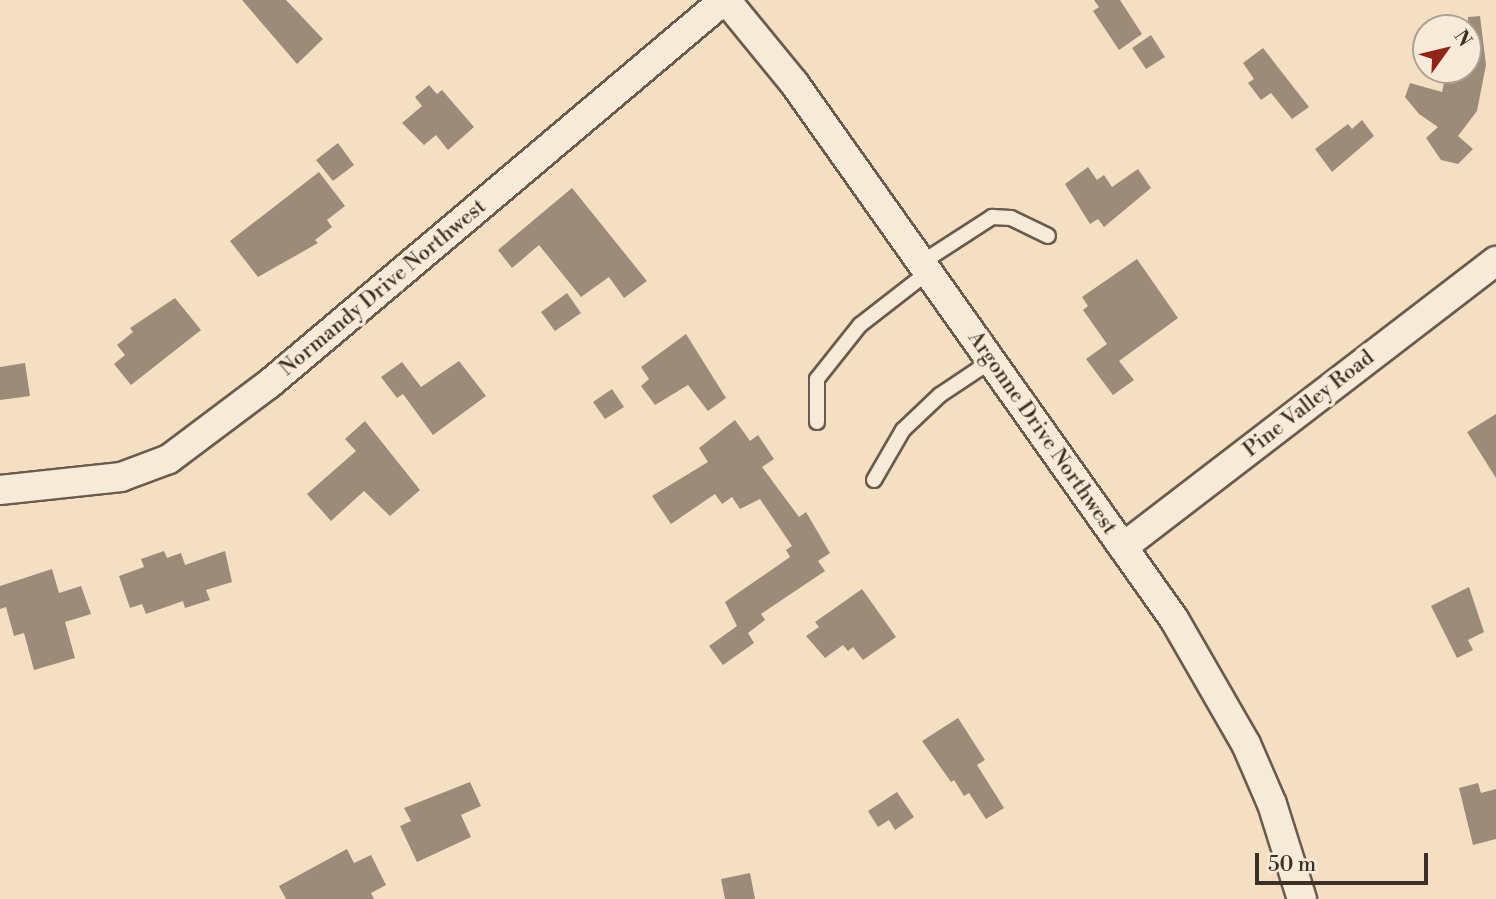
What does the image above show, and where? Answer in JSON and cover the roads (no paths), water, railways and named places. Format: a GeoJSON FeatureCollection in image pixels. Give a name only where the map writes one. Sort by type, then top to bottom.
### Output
{"type":"FeatureCollection","features":[{"type":"Feature","properties":{"kind":"street","name":"Argonne Drive Northwest"},"geometry":{"type":"LineString","coordinates":[[725,0],[794,83],[1123,547],[1211,677],[1246,744],[1272,804],[1303,899]]}},
{"type":"Feature","properties":{"kind":"street","name":"Normandy Drive Northwest"},"geometry":{"type":"LineString","coordinates":[[0,490],[121,477],[169,459],[269,384],[725,0]]}},
{"type":"Feature","properties":{"kind":"street","name":"Pine Valley Road"},"geometry":{"type":"LineString","coordinates":[[1123,547],[1496,261]]}},
{"type":"Feature","properties":{"kind":"lane"},"geometry":{"type":"LineString","coordinates":[[817,422],[817,379],[860,325],[925,268],[992,217],[1011,218],[1048,236]]}},
{"type":"Feature","properties":{"kind":"lane"},"geometry":{"type":"LineString","coordinates":[[874,481],[903,430],[940,395],[990,361]]}}]}
